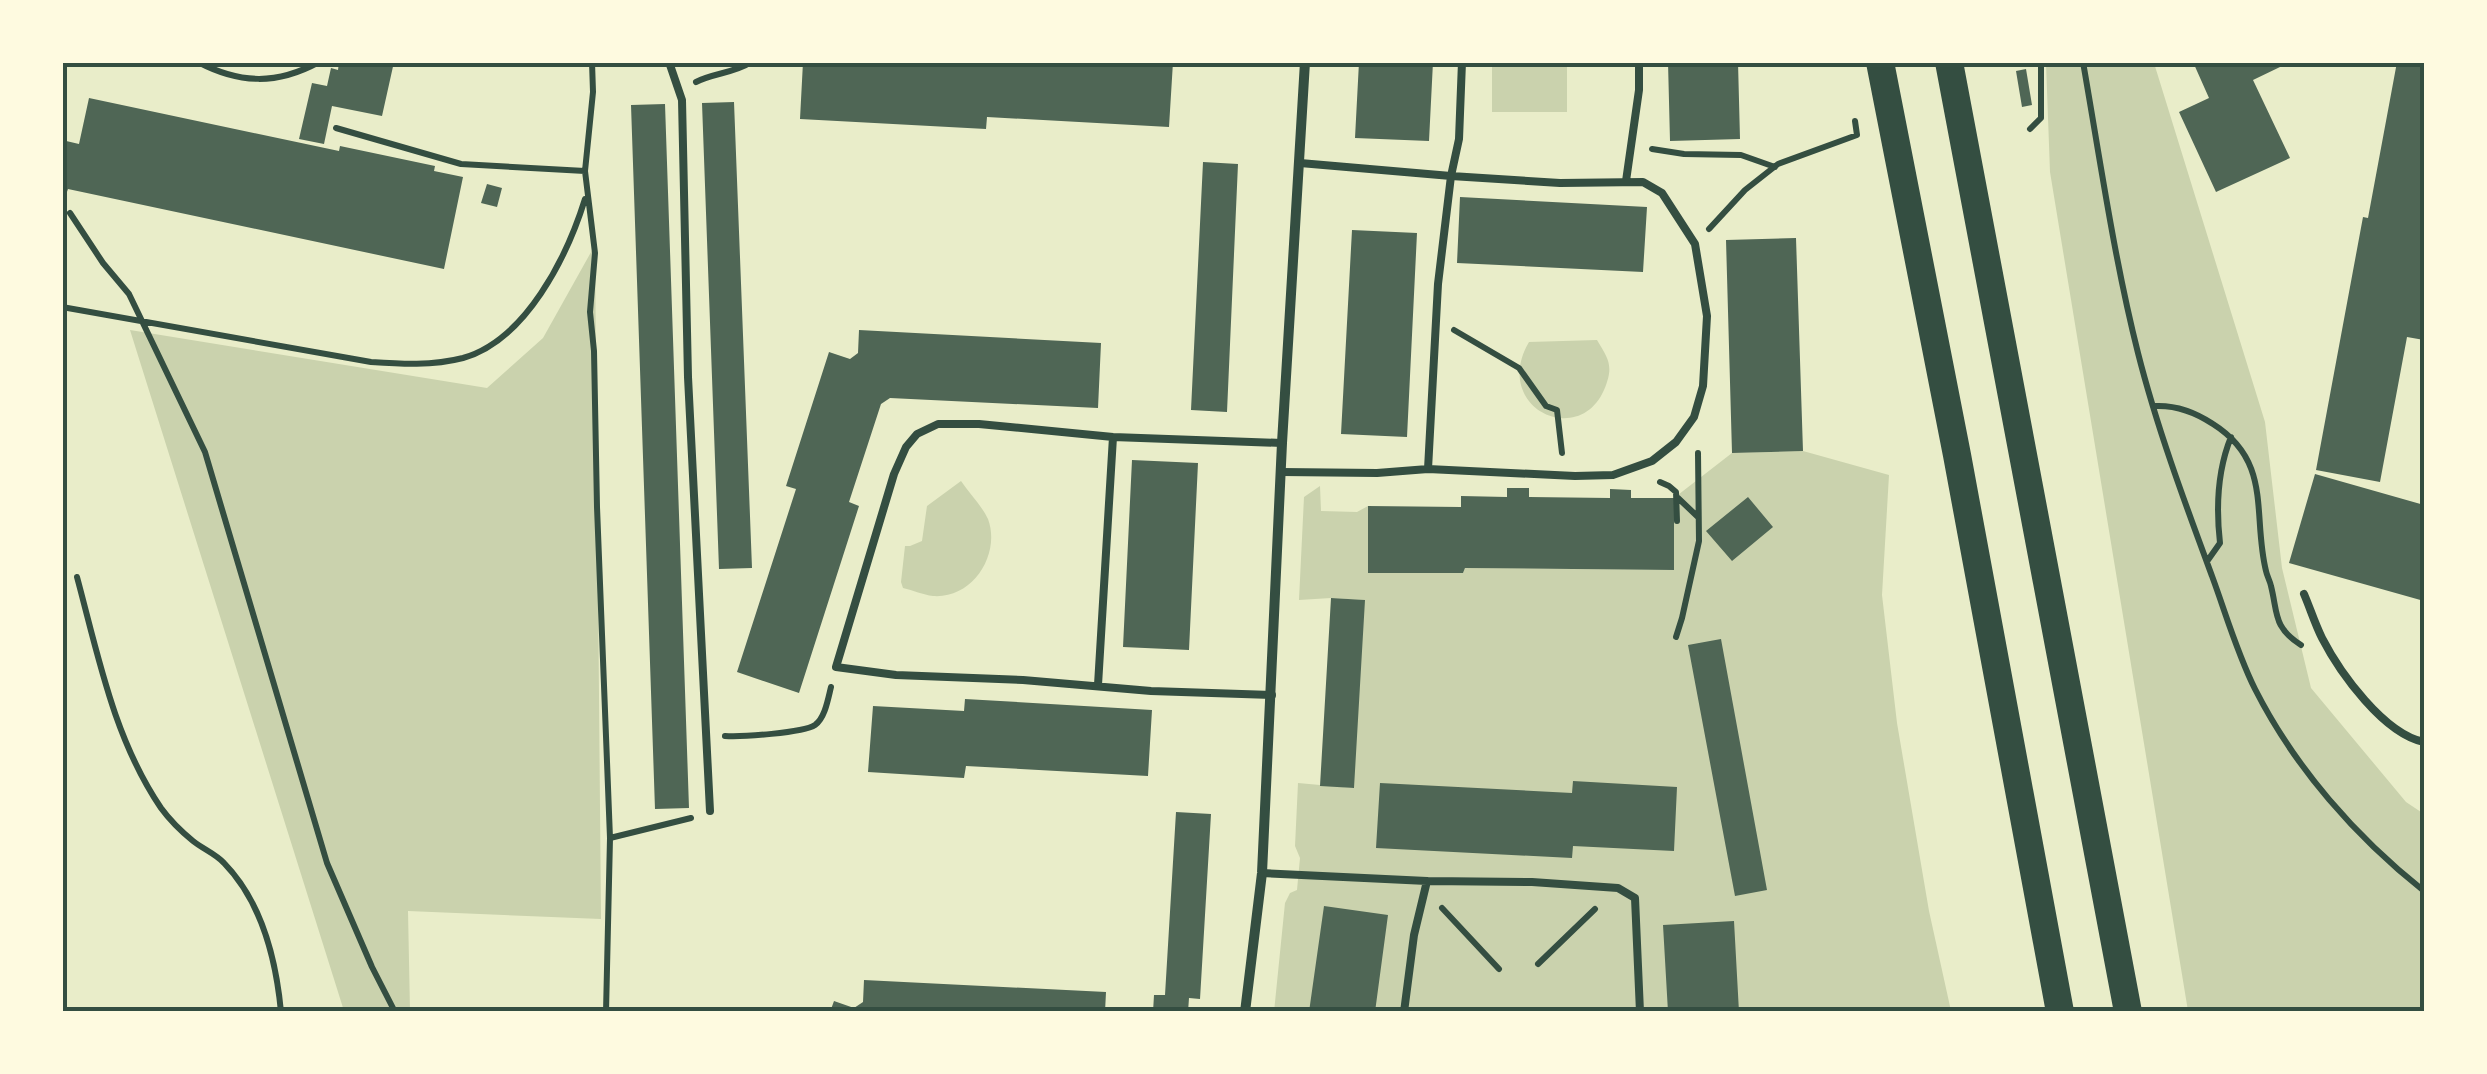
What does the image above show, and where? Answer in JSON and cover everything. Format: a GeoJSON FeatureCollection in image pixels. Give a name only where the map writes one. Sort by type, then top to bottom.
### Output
{"type":"FeatureCollection","features":[{"type":"Feature","properties":{"kind":"highway"},"geometry":{"type":"LineString","coordinates":[[1880,62],[2060,1012]]}},
{"type":"Feature","properties":{"kind":"highway"},"geometry":{"type":"LineString","coordinates":[[1948,62],[2128,1012]]}},
{"type":"Feature","properties":{"kind":"street"},"geometry":{"type":"LineString","coordinates":[[1245,1012],[1262,873],[1305,62]]}},
{"type":"Feature","properties":{"kind":"lane"},"geometry":{"type":"LineString","coordinates":[[668,62],[682,100],[688,377],[710,811]]}},
{"type":"Feature","properties":{"kind":"lane"},"geometry":{"type":"LineString","coordinates":[[1428,470],[1436,319],[1450,176],[1460,139],[1462,62]]}},
{"type":"Feature","properties":{"kind":"lane"},"geometry":{"type":"LineString","coordinates":[[1626,181],[1639,90],[1638,62]]}},
{"type":"Feature","properties":{"kind":"lane"},"geometry":{"type":"LineString","coordinates":[[1282,472],[1428,470],[1613,475],[1652,461],[1676,442],[1694,417],[1704,386],[1708,316],[1695,244],[1662,193],[1644,182],[1450,176],[1300,162]]}},
{"type":"Feature","properties":{"kind":"lane"},"geometry":{"type":"LineString","coordinates":[[1272,695],[896,675],[836,667],[894,474],[906,447],[917,434],[938,424],[979,424],[1113,437],[1282,443]]}},
{"type":"Feature","properties":{"kind":"lane"},"geometry":{"type":"LineString","coordinates":[[1098,685],[1113,437]]}},
{"type":"Feature","properties":{"kind":"lane"},"geometry":{"type":"LineString","coordinates":[[2304,594],[2331,654],[2366,701],[2408,738],[2424,742]]}},
{"type":"Feature","properties":{"kind":"lane"},"geometry":{"type":"LineString","coordinates":[[1262,873],[1426,885],[1532,882],[1618,888],[1635,898],[1640,1012]]}},
{"type":"Feature","properties":{"kind":"lane"},"geometry":{"type":"LineString","coordinates":[[1404,1012],[1414,935],[1426,885]]}},
{"type":"Feature","properties":{"kind":"path"},"geometry":{"type":"LineString","coordinates":[[198,62],[222,74],[260,80],[297,74],[318,62]]}},
{"type":"Feature","properties":{"kind":"path"},"geometry":{"type":"LineString","coordinates":[[592,62],[585,171],[595,253],[590,312],[610,838],[606,1012]]}},
{"type":"Feature","properties":{"kind":"path"},"geometry":{"type":"LineString","coordinates":[[682,100],[688,87],[707,76],[751,62]]}},
{"type":"Feature","properties":{"kind":"path"},"geometry":{"type":"LineString","coordinates":[[2030,129],[2041,118],[2041,62]]}},
{"type":"Feature","properties":{"kind":"path"},"geometry":{"type":"LineString","coordinates":[[2083,62],[2124,294],[2139,356],[2236,644],[2256,690],[2299,760],[2344,818],[2424,891]]}},
{"type":"Feature","properties":{"kind":"path"},"geometry":{"type":"LineString","coordinates":[[1695,244],[1745,190],[1775,166],[1857,135],[1854,119]]}},
{"type":"Feature","properties":{"kind":"path"},"geometry":{"type":"LineString","coordinates":[[336,128],[461,164],[585,171]]}},
{"type":"Feature","properties":{"kind":"path"},"geometry":{"type":"LineString","coordinates":[[1630,146],[1684,154],[1742,155],[1775,166]]}},
{"type":"Feature","properties":{"kind":"path"},"geometry":{"type":"LineString","coordinates":[[62,308],[371,362],[407,364],[465,357],[490,346],[549,284],[587,193]]}},
{"type":"Feature","properties":{"kind":"path"},"geometry":{"type":"LineString","coordinates":[[70,213],[103,264],[129,294],[206,452],[327,863],[395,1012]]}},
{"type":"Feature","properties":{"kind":"path"},"geometry":{"type":"LineString","coordinates":[[1436,319],[1519,368],[1546,406],[1557,410],[1564,476]]}},
{"type":"Feature","properties":{"kind":"path"},"geometry":{"type":"LineString","coordinates":[[2154,406],[2185,410],[2210,422],[2240,446],[2260,504],[2273,606],[2290,638],[2304,647],[2331,654]]}},
{"type":"Feature","properties":{"kind":"path"},"geometry":{"type":"LineString","coordinates":[[1676,637],[1699,541],[1698,441],[1694,417]]}},
{"type":"Feature","properties":{"kind":"path"},"geometry":{"type":"LineString","coordinates":[[2207,561],[2220,543],[2221,468],[2232,437]]}},
{"type":"Feature","properties":{"kind":"path"},"geometry":{"type":"LineString","coordinates":[[1633,468],[1669,486],[1699,517]]}},
{"type":"Feature","properties":{"kind":"path"},"geometry":{"type":"LineString","coordinates":[[1677,497],[1678,521]]}},
{"type":"Feature","properties":{"kind":"path"},"geometry":{"type":"LineString","coordinates":[[77,576],[109,697],[135,760],[162,810],[192,840],[223,862],[253,902],[271,952],[281,1012]]}},
{"type":"Feature","properties":{"kind":"path"},"geometry":{"type":"LineString","coordinates":[[707,735],[794,731],[813,726],[826,705],[836,667]]}},
{"type":"Feature","properties":{"kind":"path"},"geometry":{"type":"LineString","coordinates":[[610,838],[710,811]]}},
{"type":"Feature","properties":{"kind":"path"},"geometry":{"type":"LineString","coordinates":[[1426,885],[1498,969]]}},
{"type":"Feature","properties":{"kind":"path"},"geometry":{"type":"LineString","coordinates":[[1538,964],[1618,888]]}},
{"type":"Feature","properties":{"kind":"green space"},"geometry":{"type":"Polygon","coordinates":[[[1492,63],[1567,63],[1567,112],[1492,112],[1492,63]]]}},
{"type":"Feature","properties":{"kind":"green space"},"geometry":{"type":"Polygon","coordinates":[[[2046,63],[2154,63],[2265,422],[2282,568],[2311,688],[2406,802],[2424,814],[2424,1011],[2188,1011],[2050,172],[2046,63]]]}},
{"type":"Feature","properties":{"kind":"green space"},"geometry":{"type":"Polygon","coordinates":[[[595,245],[601,919],[408,911],[410,1011],[344,1011],[130,330],[487,388],[543,338],[595,245]]]}},
{"type":"Feature","properties":{"kind":"green space"},"geometry":{"type":"Polygon","coordinates":[[[1597,340],[1607,358],[1609,375],[1592,408],[1576,417],[1559,418],[1542,412],[1529,401],[1521,385],[1520,365],[1529,342],[1597,340]]]}},
{"type":"Feature","properties":{"kind":"green space"},"geometry":{"type":"Polygon","coordinates":[[[1803,451],[1889,475],[1882,595],[1897,723],[1929,911],[1951,1011],[1274,1012],[1285,903],[1290,893],[1297,890],[1298,783],[1353,788],[1364,600],[1299,600],[1304,497],[1320,486],[1321,511],[1357,512],[1368,506],[1368,573],[1463,573],[1465,568],[1673,570],[1674,498],[1732,453],[1803,451]]]}},
{"type":"Feature","properties":{"kind":"green space"},"geometry":{"type":"Polygon","coordinates":[[[961,481],[988,519],[991,546],[987,560],[971,582],[947,595],[903,588],[905,546],[922,541],[927,506],[961,481]]]}},
{"type":"Feature","properties":{"kind":"building"},"geometry":{"type":"Polygon","coordinates":[[[339,62],[394,62],[382,116],[332,106],[324,144],[299,139],[312,83],[327,86],[331,68],[338,70],[339,62]]]}},
{"type":"Feature","properties":{"kind":"building"},"geometry":{"type":"Polygon","coordinates":[[[803,62],[1173,62],[1169,127],[987,117],[986,129],[800,119],[803,62]]]}},
{"type":"Feature","properties":{"kind":"building"},"geometry":{"type":"Polygon","coordinates":[[[1359,62],[1433,62],[1429,141],[1355,138],[1359,62]]]}},
{"type":"Feature","properties":{"kind":"building"},"geometry":{"type":"Polygon","coordinates":[[[1668,62],[1738,62],[1740,139],[1670,141],[1668,62]]]}},
{"type":"Feature","properties":{"kind":"building"},"geometry":{"type":"Polygon","coordinates":[[[2193,62],[2278,62],[2280,67],[2253,80],[2290,158],[2216,192],[2179,112],[2209,98],[2193,62]]]}},
{"type":"Feature","properties":{"kind":"building"},"geometry":{"type":"Polygon","coordinates":[[[2397,62],[2424,62],[2424,340],[2407,337],[2380,482],[2316,470],[2363,217],[2368,218],[2397,62]]]}},
{"type":"Feature","properties":{"kind":"building"},"geometry":{"type":"Polygon","coordinates":[[[2026,69],[2032,105],[2022,107],[2016,71],[2026,69]]]}},
{"type":"Feature","properties":{"kind":"building"},"geometry":{"type":"Polygon","coordinates":[[[89,98],[339,151],[340,146],[435,166],[434,171],[463,177],[444,269],[68,189],[62,206],[62,140],[79,144],[89,98]]]}},
{"type":"Feature","properties":{"kind":"building"},"geometry":{"type":"Polygon","coordinates":[[[734,102],[752,568],[719,569],[702,103],[734,102]]]}},
{"type":"Feature","properties":{"kind":"building"},"geometry":{"type":"Polygon","coordinates":[[[665,104],[689,808],[655,809],[631,105],[665,104]]]}},
{"type":"Feature","properties":{"kind":"building"},"geometry":{"type":"Polygon","coordinates":[[[1203,162],[1238,164],[1227,412],[1191,410],[1203,162]]]}},
{"type":"Feature","properties":{"kind":"building"},"geometry":{"type":"Polygon","coordinates":[[[487,184],[502,188],[497,207],[481,203],[487,184]]]}},
{"type":"Feature","properties":{"kind":"building"},"geometry":{"type":"Polygon","coordinates":[[[1460,197],[1647,207],[1643,272],[1457,263],[1460,197]]]}},
{"type":"Feature","properties":{"kind":"building"},"geometry":{"type":"Polygon","coordinates":[[[1352,230],[1417,233],[1407,437],[1341,434],[1352,230]]]}},
{"type":"Feature","properties":{"kind":"building"},"geometry":{"type":"Polygon","coordinates":[[[1796,238],[1803,451],[1732,453],[1726,240],[1796,238]]]}},
{"type":"Feature","properties":{"kind":"building"},"geometry":{"type":"Polygon","coordinates":[[[859,330],[1101,343],[1098,408],[890,398],[881,404],[849,502],[859,506],[799,693],[737,672],[796,489],[786,486],[829,352],[850,359],[858,353],[859,330]]]}},
{"type":"Feature","properties":{"kind":"building"},"geometry":{"type":"Polygon","coordinates":[[[1132,460],[1198,463],[1189,650],[1123,647],[1132,460]]]}},
{"type":"Feature","properties":{"kind":"building"},"geometry":{"type":"Polygon","coordinates":[[[2315,474],[2424,505],[2424,601],[2289,563],[2315,474]]]}},
{"type":"Feature","properties":{"kind":"building"},"geometry":{"type":"Polygon","coordinates":[[[1507,488],[1529,488],[1529,497],[1610,498],[1610,489],[1631,490],[1631,498],[1674,498],[1674,570],[1465,568],[1463,573],[1368,573],[1368,506],[1461,507],[1461,496],[1507,497],[1507,488]]]}},
{"type":"Feature","properties":{"kind":"building"},"geometry":{"type":"Polygon","coordinates":[[[1748,497],[1773,527],[1732,561],[1706,531],[1748,497]]]}},
{"type":"Feature","properties":{"kind":"building"},"geometry":{"type":"Polygon","coordinates":[[[1331,598],[1365,600],[1354,788],[1320,786],[1331,598]]]}},
{"type":"Feature","properties":{"kind":"building"},"geometry":{"type":"Polygon","coordinates":[[[1721,639],[1767,890],[1735,896],[1688,645],[1721,639]]]}},
{"type":"Feature","properties":{"kind":"building"},"geometry":{"type":"Polygon","coordinates":[[[965,699],[1152,710],[1148,776],[966,766],[964,778],[868,772],[873,706],[964,711],[965,699]]]}},
{"type":"Feature","properties":{"kind":"building"},"geometry":{"type":"Polygon","coordinates":[[[1573,781],[1677,787],[1674,851],[1573,846],[1572,858],[1376,848],[1380,783],[1572,793],[1573,781]]]}},
{"type":"Feature","properties":{"kind":"building"},"geometry":{"type":"Polygon","coordinates":[[[1176,812],[1211,814],[1200,999],[1189,998],[1188,1012],[1153,1012],[1154,995],[1165,995],[1176,812]]]}},
{"type":"Feature","properties":{"kind":"building"},"geometry":{"type":"Polygon","coordinates":[[[1324,906],[1388,915],[1375,1012],[1309,1012],[1324,906]]]}},
{"type":"Feature","properties":{"kind":"building"},"geometry":{"type":"Polygon","coordinates":[[[1734,921],[1739,1012],[1668,1012],[1663,925],[1734,921]]]}},
{"type":"Feature","properties":{"kind":"building"},"geometry":{"type":"Polygon","coordinates":[[[864,980],[1106,992],[1105,1012],[830,1012],[834,1001],[854,1008],[863,1002],[864,980]]]}}]}
